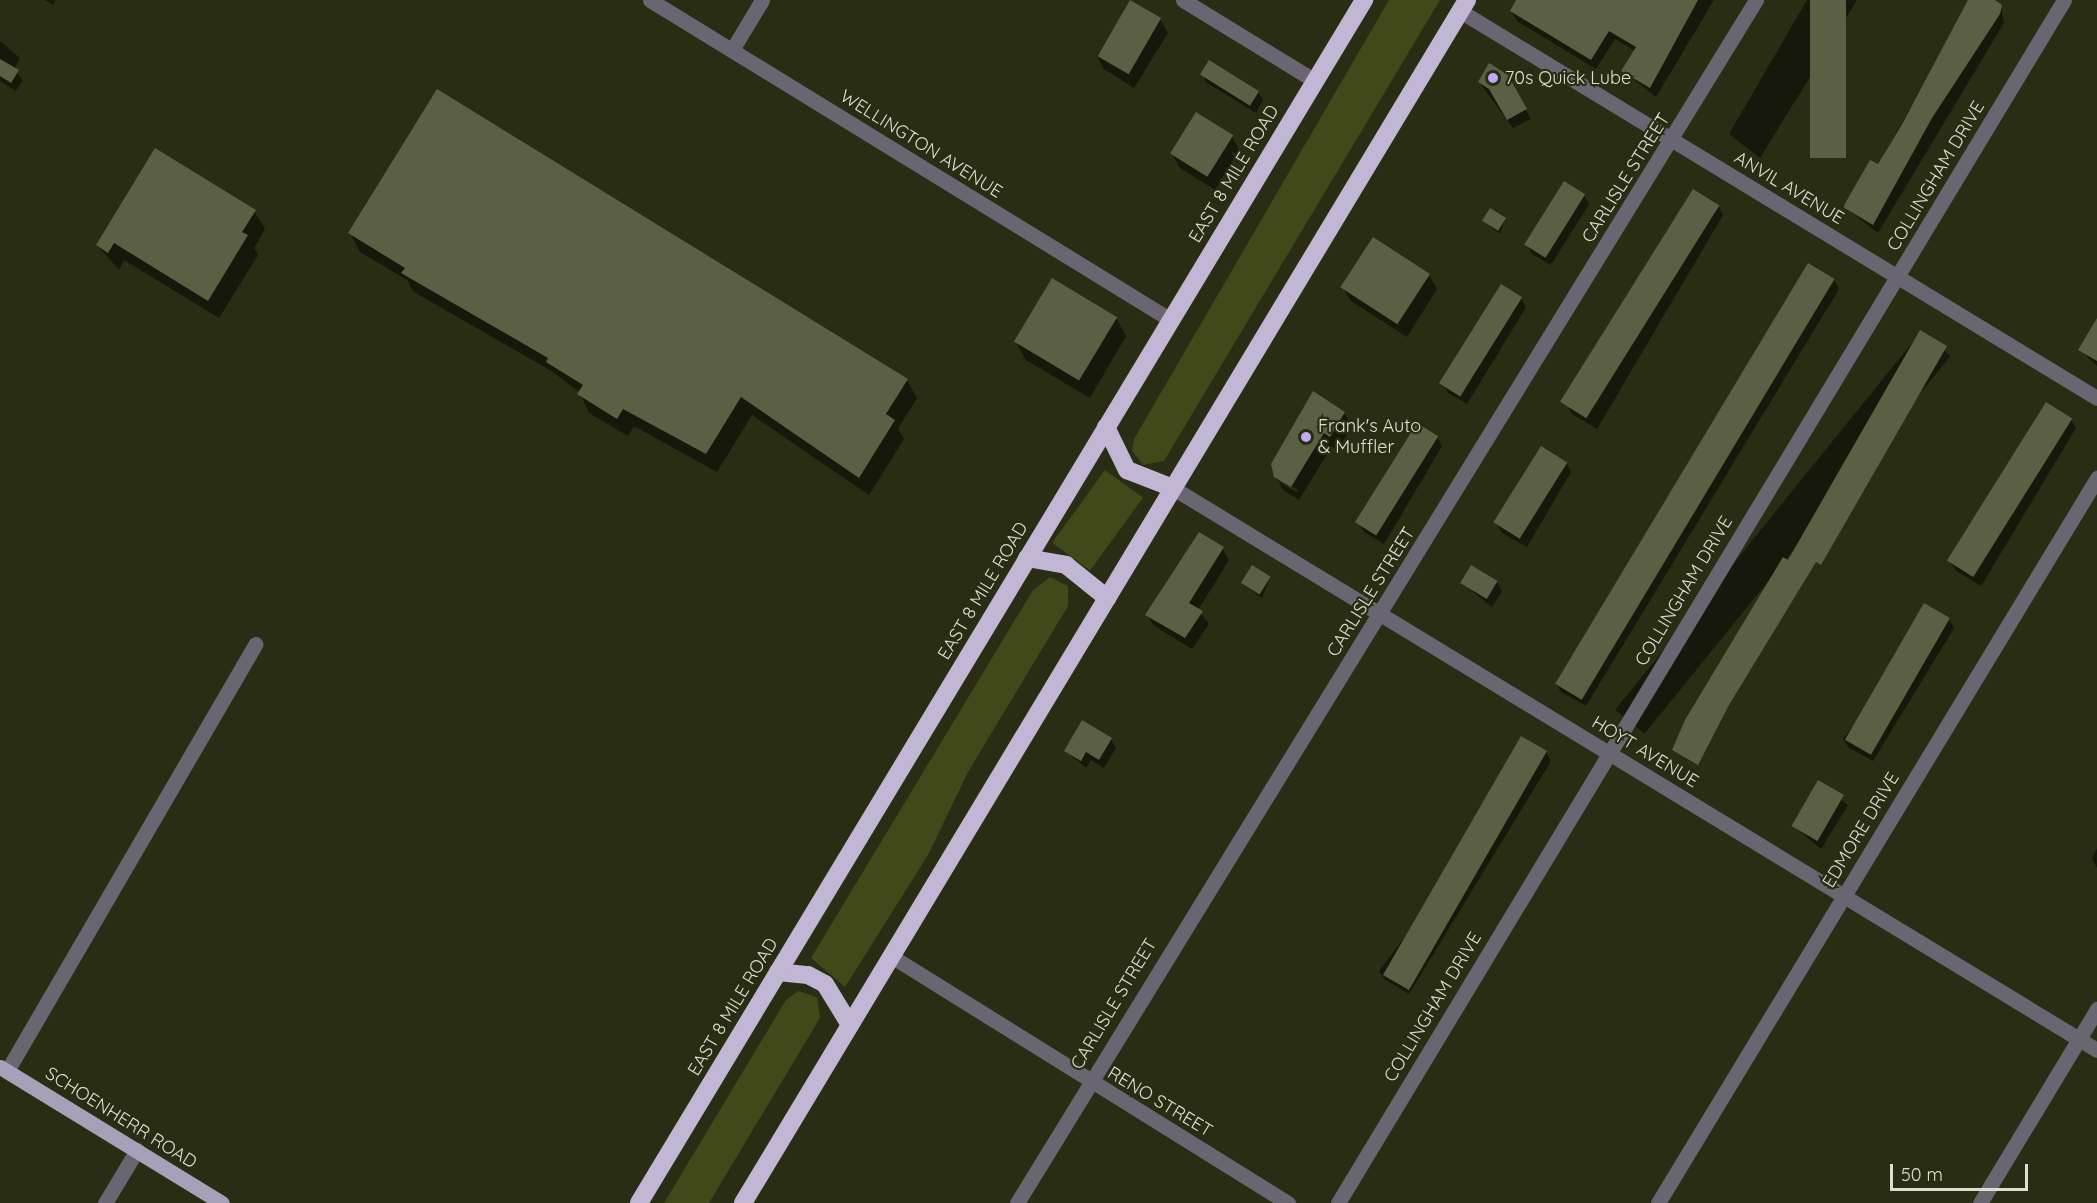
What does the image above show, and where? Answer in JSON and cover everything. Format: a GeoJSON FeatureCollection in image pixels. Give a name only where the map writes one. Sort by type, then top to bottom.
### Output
{"type":"FeatureCollection","features":[{"type":"Feature","properties":{"kind":"highway","name":"EAST 8 MILE ROAD"},"geometry":{"type":"LineString","coordinates":[[639,1203],[1364,0]]}},
{"type":"Feature","properties":{"kind":"highway"},"geometry":{"type":"LineString","coordinates":[[743,1203],[1464,5]]}},
{"type":"Feature","properties":{"kind":"highway"},"geometry":{"type":"LineString","coordinates":[[1107,427],[1127,470],[1173,488]]}},
{"type":"Feature","properties":{"kind":"highway"},"geometry":{"type":"LineString","coordinates":[[1027,558],[1066,565],[1107,598]]}},
{"type":"Feature","properties":{"kind":"highway"},"geometry":{"type":"LineString","coordinates":[[778,972],[808,975],[825,984],[850,1025]]}},
{"type":"Feature","properties":{"kind":"main road","name":"SCHOENHERR ROAD"},"geometry":{"type":"LineString","coordinates":[[4,1069],[222,1203]]}},
{"type":"Feature","properties":{"kind":"street","name":"WELLINGTON AVENUE"},"geometry":{"type":"LineString","coordinates":[[650,0],[1171,320]]}},
{"type":"Feature","properties":{"kind":"street"},"geometry":{"type":"LineString","coordinates":[[732,50],[762,0]]}},
{"type":"Feature","properties":{"kind":"street"},"geometry":{"type":"LineString","coordinates":[[1183,0],[1315,81]]}},
{"type":"Feature","properties":{"kind":"street","name":"CARLISLE STREET"},"geometry":{"type":"LineString","coordinates":[[1017,1203],[1673,140],[1756,0]]}},
{"type":"Feature","properties":{"kind":"street","name":"COLLINGHAM DRIVE"},"geometry":{"type":"LineString","coordinates":[[1338,1203],[2064,0]]}},
{"type":"Feature","properties":{"kind":"street","name":"ANVIL AVENUE"},"geometry":{"type":"LineString","coordinates":[[1464,5],[1673,140],[2097,398]]}},
{"type":"Feature","properties":{"kind":"street","name":"EDMORE DRIVE"},"geometry":{"type":"LineString","coordinates":[[1658,1203],[2097,478]]}},
{"type":"Feature","properties":{"kind":"street","name":"HOYT AVENUE"},"geometry":{"type":"LineString","coordinates":[[1173,488],[2097,1050]]}},
{"type":"Feature","properties":{"kind":"street"},"geometry":{"type":"LineString","coordinates":[[4,1069],[256,644]]}},
{"type":"Feature","properties":{"kind":"street","name":"RENO STREET"},"geometry":{"type":"LineString","coordinates":[[891,956],[1090,1082],[1288,1203]]}},
{"type":"Feature","properties":{"kind":"street"},"geometry":{"type":"LineString","coordinates":[[1980,1203],[2097,1009]]}},
{"type":"Feature","properties":{"kind":"street"},"geometry":{"type":"LineString","coordinates":[[105,1203],[137,1150]]}},
{"type":"Feature","properties":{"kind":"green space"},"geometry":{"type":"Polygon","coordinates":[[[1389,0],[1440,0],[1164,461],[1143,465],[1132,451],[1134,439],[1389,0]]]}},
{"type":"Feature","properties":{"kind":"green space"},"geometry":{"type":"Polygon","coordinates":[[[1105,470],[1143,498],[1090,570],[1052,543],[1105,470]]]}},
{"type":"Feature","properties":{"kind":"green space"},"geometry":{"type":"Polygon","coordinates":[[[1050,577],[1068,586],[1068,606],[968,772],[928,855],[845,987],[811,958],[1033,590],[1050,577]]]}},
{"type":"Feature","properties":{"kind":"green space"},"geometry":{"type":"Polygon","coordinates":[[[798,991],[817,997],[820,1018],[709,1203],[664,1203],[786,1000],[798,991]]]}},
{"type":"Feature","properties":{"kind":"building"},"geometry":{"type":"Polygon","coordinates":[[[1130,0],[1161,18],[1129,74],[1098,56],[1130,0]]]}},
{"type":"Feature","properties":{"kind":"building"},"geometry":{"type":"Polygon","coordinates":[[[1516,0],[1698,0],[1650,88],[1621,71],[1636,47],[1609,31],[1591,60],[1510,11],[1516,0]]]}},
{"type":"Feature","properties":{"kind":"building"},"geometry":{"type":"Polygon","coordinates":[[[1810,0],[1846,0],[1846,158],[1810,158],[1810,0]]]}},
{"type":"Feature","properties":{"kind":"building"},"geometry":{"type":"Polygon","coordinates":[[[1968,0],[1995,0],[2002,5],[2000,14],[1932,118],[1873,225],[1843,207],[1870,160],[1878,164],[1901,126],[1968,0]]]}},
{"type":"Feature","properties":{"kind":"building"},"geometry":{"type":"Polygon","coordinates":[[[0,59],[19,70],[11,83],[0,76],[0,59]]]}},
{"type":"Feature","properties":{"kind":"building"},"geometry":{"type":"Polygon","coordinates":[[[1209,60],[1259,91],[1250,106],[1200,74],[1209,60]]]}},
{"type":"Feature","properties":{"kind":"building"},"geometry":{"type":"Polygon","coordinates":[[[1489,63],[1508,75],[1527,109],[1507,120],[1489,89],[1478,82],[1489,63]]]}},
{"type":"Feature","properties":{"kind":"building"},"geometry":{"type":"Polygon","coordinates":[[[437,89],[908,379],[886,414],[895,420],[859,478],[741,397],[706,454],[623,409],[617,419],[577,394],[583,385],[546,362],[548,358],[401,273],[405,268],[348,233],[437,89]]]}},
{"type":"Feature","properties":{"kind":"building"},"geometry":{"type":"Polygon","coordinates":[[[1196,112],[1233,135],[1207,177],[1170,154],[1196,112]]]}},
{"type":"Feature","properties":{"kind":"building"},"geometry":{"type":"Polygon","coordinates":[[[155,148],[256,210],[242,232],[248,235],[208,301],[114,243],[108,253],[96,245],[155,148]]]}},
{"type":"Feature","properties":{"kind":"building"},"geometry":{"type":"Polygon","coordinates":[[[1564,181],[1585,194],[1545,258],[1524,245],[1564,181]]]}},
{"type":"Feature","properties":{"kind":"building"},"geometry":{"type":"Polygon","coordinates":[[[1693,189],[1719,205],[1586,418],[1560,402],[1693,189]]]}},
{"type":"Feature","properties":{"kind":"building"},"geometry":{"type":"Polygon","coordinates":[[[1490,208],[1506,218],[1498,231],[1482,221],[1490,208]]]}},
{"type":"Feature","properties":{"kind":"building"},"geometry":{"type":"Polygon","coordinates":[[[1373,237],[1430,274],[1397,324],[1340,287],[1373,237]]]}},
{"type":"Feature","properties":{"kind":"building"},"geometry":{"type":"Polygon","coordinates":[[[1808,263],[1835,279],[1582,700],[1555,684],[1808,263]]]}},
{"type":"Feature","properties":{"kind":"building"},"geometry":{"type":"Polygon","coordinates":[[[1052,278],[1117,317],[1079,381],[1014,341],[1052,278]]]}},
{"type":"Feature","properties":{"kind":"building"},"geometry":{"type":"Polygon","coordinates":[[[1501,284],[1522,297],[1460,396],[1439,383],[1501,284]]]}},
{"type":"Feature","properties":{"kind":"building"},"geometry":{"type":"Polygon","coordinates":[[[2097,318],[2097,361],[2078,350],[2097,318]]]}},
{"type":"Feature","properties":{"kind":"building"},"geometry":{"type":"Polygon","coordinates":[[[1920,330],[1947,346],[1821,565],[1816,562],[1729,705],[1698,765],[1672,750],[1685,720],[1783,557],[1788,560],[1920,330]]]}},
{"type":"Feature","properties":{"kind":"building"},"geometry":{"type":"Polygon","coordinates":[[[1313,391],[1345,412],[1330,437],[1324,433],[1291,487],[1274,477],[1271,464],[1313,391]]]}},
{"type":"Feature","properties":{"kind":"building"},"geometry":{"type":"Polygon","coordinates":[[[2046,402],[2072,418],[1973,577],[1947,561],[2046,402]]]}},
{"type":"Feature","properties":{"kind":"building"},"geometry":{"type":"Polygon","coordinates":[[[1417,423],[1438,436],[1376,535],[1355,522],[1417,423]]]}},
{"type":"Feature","properties":{"kind":"building"},"geometry":{"type":"Polygon","coordinates":[[[1541,446],[1567,462],[1520,539],[1493,522],[1541,446]]]}},
{"type":"Feature","properties":{"kind":"building"},"geometry":{"type":"Polygon","coordinates":[[[1199,532],[1224,547],[1189,603],[1203,611],[1185,638],[1145,615],[1199,532]]]}},
{"type":"Feature","properties":{"kind":"building"},"geometry":{"type":"Polygon","coordinates":[[[1252,565],[1271,577],[1260,594],[1241,583],[1252,565]]]}},
{"type":"Feature","properties":{"kind":"building"},"geometry":{"type":"Polygon","coordinates":[[[1471,565],[1498,581],[1487,599],[1460,583],[1471,565]]]}},
{"type":"Feature","properties":{"kind":"building"},"geometry":{"type":"Polygon","coordinates":[[[1924,603],[1950,618],[1871,755],[1845,740],[1924,603]]]}},
{"type":"Feature","properties":{"kind":"building"},"geometry":{"type":"Polygon","coordinates":[[[1082,720],[1112,738],[1099,760],[1086,752],[1081,761],[1064,751],[1082,720]]]}},
{"type":"Feature","properties":{"kind":"building"},"geometry":{"type":"Polygon","coordinates":[[[1521,736],[1547,751],[1409,990],[1383,975],[1521,736]]]}},
{"type":"Feature","properties":{"kind":"building"},"geometry":{"type":"Polygon","coordinates":[[[1818,780],[1844,795],[1817,841],[1792,826],[1818,780]]]}},
{"type":"Feature","properties":{"kind":"place","name":"70s Quick Lube"},"geometry":{"type":"Point","coordinates":[1493,78]}},
{"type":"Feature","properties":{"kind":"place","name":"Frank's Auto & Muffler"},"geometry":{"type":"Point","coordinates":[1306,437]}}]}
